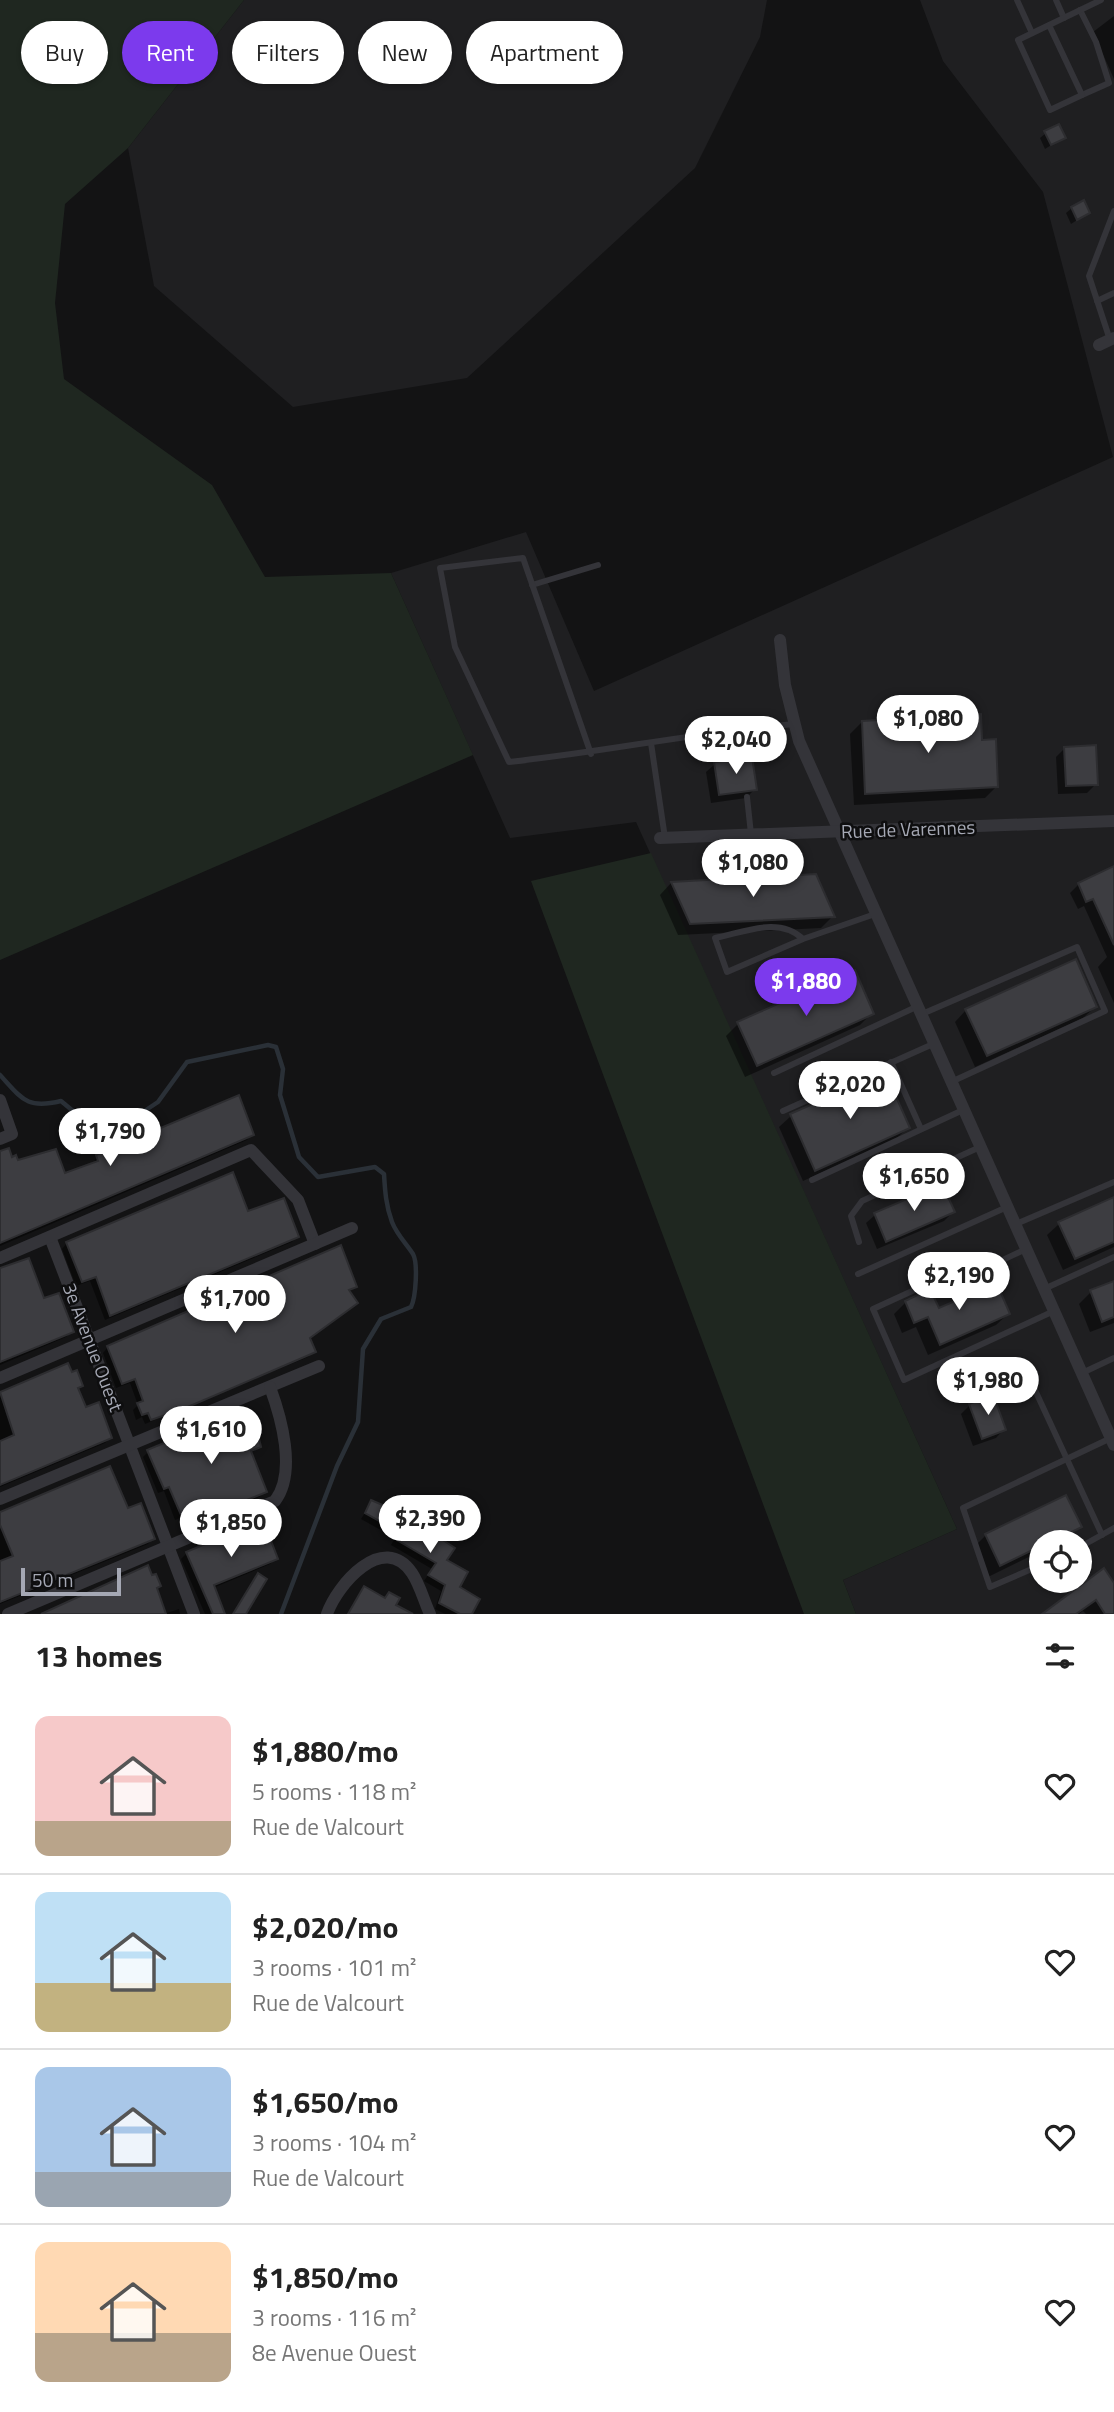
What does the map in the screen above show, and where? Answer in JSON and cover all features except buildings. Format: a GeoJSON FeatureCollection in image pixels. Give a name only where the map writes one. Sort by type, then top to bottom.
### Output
{"type":"FeatureCollection","features":[{"type":"Feature","properties":{"kind":"street"},"geometry":{"type":"LineString","coordinates":[[779,640],[794,724],[837,831],[1111,1433]]}},
{"type":"Feature","properties":{"kind":"street","name":"Rue de Varennes"},"geometry":{"type":"LineString","coordinates":[[663,838],[1114,821]]}},
{"type":"Feature","properties":{"kind":"street"},"geometry":{"type":"LineString","coordinates":[[0,1100],[6,1137]]}},
{"type":"Feature","properties":{"kind":"street"},"geometry":{"type":"LineString","coordinates":[[0,1258],[251,1150],[298,1200],[315,1244]]}},
{"type":"Feature","properties":{"kind":"street"},"geometry":{"type":"LineString","coordinates":[[0,1378],[352,1228]]}},
{"type":"Feature","properties":{"kind":"street","name":"3e Avenue Ouest"},"geometry":{"type":"LineString","coordinates":[[50,1237],[194,1614]]}},
{"type":"Feature","properties":{"kind":"street"},"geometry":{"type":"LineString","coordinates":[[0,1499],[318,1366]]}},
{"type":"Feature","properties":{"kind":"street"},"geometry":{"type":"LineString","coordinates":[[8,1614],[270,1504],[279,1495],[286,1445],[270,1387]]}},
{"type":"Feature","properties":{"kind":"street"},"geometry":{"type":"LineString","coordinates":[[327,1614],[349,1576],[372,1561],[397,1561],[412,1573],[430,1614]]}},
{"type":"Feature","properties":{"kind":"lane"},"geometry":{"type":"LineString","coordinates":[[1017,0],[1032,33]]}},
{"type":"Feature","properties":{"kind":"lane"},"geometry":{"type":"LineString","coordinates":[[1056,0],[1063,18]]}},
{"type":"Feature","properties":{"kind":"lane"},"geometry":{"type":"LineString","coordinates":[[1080,10],[1096,42],[1109,83],[1050,110],[1018,40],[1092,2],[1101,0]]}},
{"type":"Feature","properties":{"kind":"lane"},"geometry":{"type":"LineString","coordinates":[[1049,25],[1082,95]]}},
{"type":"Feature","properties":{"kind":"lane"},"geometry":{"type":"LineString","coordinates":[[1108,341],[1089,276],[1114,211]]}},
{"type":"Feature","properties":{"kind":"lane"},"geometry":{"type":"LineString","coordinates":[[1097,301],[1114,293]]}},
{"type":"Feature","properties":{"kind":"lane"},"geometry":{"type":"LineString","coordinates":[[591,754],[523,558],[440,568],[455,647],[509,762],[591,754],[730,730],[794,724]]}},
{"type":"Feature","properties":{"kind":"lane"},"geometry":{"type":"LineString","coordinates":[[532,585],[598,565]]}},
{"type":"Feature","properties":{"kind":"lane"},"geometry":{"type":"LineString","coordinates":[[651,743],[663,838]]}},
{"type":"Feature","properties":{"kind":"lane"},"geometry":{"type":"LineString","coordinates":[[747,797],[751,834]]}},
{"type":"Feature","properties":{"kind":"lane"},"geometry":{"type":"LineString","coordinates":[[803,939],[795,931],[774,925],[715,938],[727,972],[803,939],[875,914]]}},
{"type":"Feature","properties":{"kind":"lane"},"geometry":{"type":"LineString","coordinates":[[774,1073],[1077,947],[1105,1011],[951,1082]]}},
{"type":"Feature","properties":{"kind":"lane"},"geometry":{"type":"LineString","coordinates":[[783,1111],[933,1044]]}},
{"type":"Feature","properties":{"kind":"lane"},"geometry":{"type":"LineString","coordinates":[[891,1062],[921,1129]]}},
{"type":"Feature","properties":{"kind":"lane"},"geometry":{"type":"LineString","coordinates":[[812,1180],[963,1110]]}},
{"type":"Feature","properties":{"kind":"lane"},"geometry":{"type":"LineString","coordinates":[[859,1242],[850,1216],[862,1202],[980,1147]]}},
{"type":"Feature","properties":{"kind":"lane"},"geometry":{"type":"LineString","coordinates":[[1015,1224],[1114,1182]]}},
{"type":"Feature","properties":{"kind":"lane"},"geometry":{"type":"LineString","coordinates":[[858,1274],[1007,1207]]}},
{"type":"Feature","properties":{"kind":"lane"},"geometry":{"type":"LineString","coordinates":[[1026,1249],[954,1283],[934,1281],[873,1309],[904,1380],[1054,1311]]}},
{"type":"Feature","properties":{"kind":"lane"},"geometry":{"type":"LineString","coordinates":[[1044,1289],[1114,1257]]}},
{"type":"Feature","properties":{"kind":"lane"},"geometry":{"type":"LineString","coordinates":[[1082,1373],[1114,1359]]}},
{"type":"Feature","properties":{"kind":"lane"},"geometry":{"type":"LineString","coordinates":[[1023,1364],[1102,1535]]}},
{"type":"Feature","properties":{"kind":"lane"},"geometry":{"type":"LineString","coordinates":[[1029,1570],[990,1587],[963,1508],[1068,1458],[1111,1433]]}},
{"type":"Feature","properties":{"kind":"lane"},"geometry":{"type":"LineString","coordinates":[[1092,1540],[1114,1528]]}},
{"type":"Feature","properties":{"kind":"shaded area"},"geometry":{"type":"Polygon","coordinates":[[[0,0],[244,0],[218,33],[218,21],[122,21],[122,84],[178,84],[128,148],[65,204],[55,303],[64,379],[212,485],[265,577],[391,573],[473,755],[0,960],[0,0]]]}},
{"type":"Feature","properties":{"kind":"shaded area"},"geometry":{"type":"Polygon","coordinates":[[[244,0],[767,0],[760,37],[695,168],[467,378],[293,407],[154,286],[128,148],[178,84],[218,84],[218,33],[244,0]]]}},
{"type":"Feature","properties":{"kind":"shaded area"},"geometry":{"type":"Polygon","coordinates":[[[920,0],[1114,0],[1114,1614],[856,1614],[843,1580],[957,1529],[636,822],[510,838],[391,573],[526,532],[594,691],[1113,457],[1043,192],[943,61],[920,0]]]}},
{"type":"Feature","properties":{"kind":"shaded area"},"geometry":{"type":"Polygon","coordinates":[[[651,853],[957,1529],[843,1580],[856,1614],[804,1614],[531,881],[651,853]]]}},
{"type":"Feature","properties":{"kind":"waterway"},"geometry":{"type":"LineString","coordinates":[[0,1075],[26,1100],[40,1104],[61,1101],[91,1126],[106,1128],[143,1112],[158,1102],[187,1062],[268,1045],[276,1047],[283,1069],[280,1095],[299,1157],[318,1177],[375,1167],[384,1174],[392,1222],[415,1258],[413,1302],[411,1307],[381,1319],[363,1349],[358,1422],[337,1466],[281,1614]]}}]}
